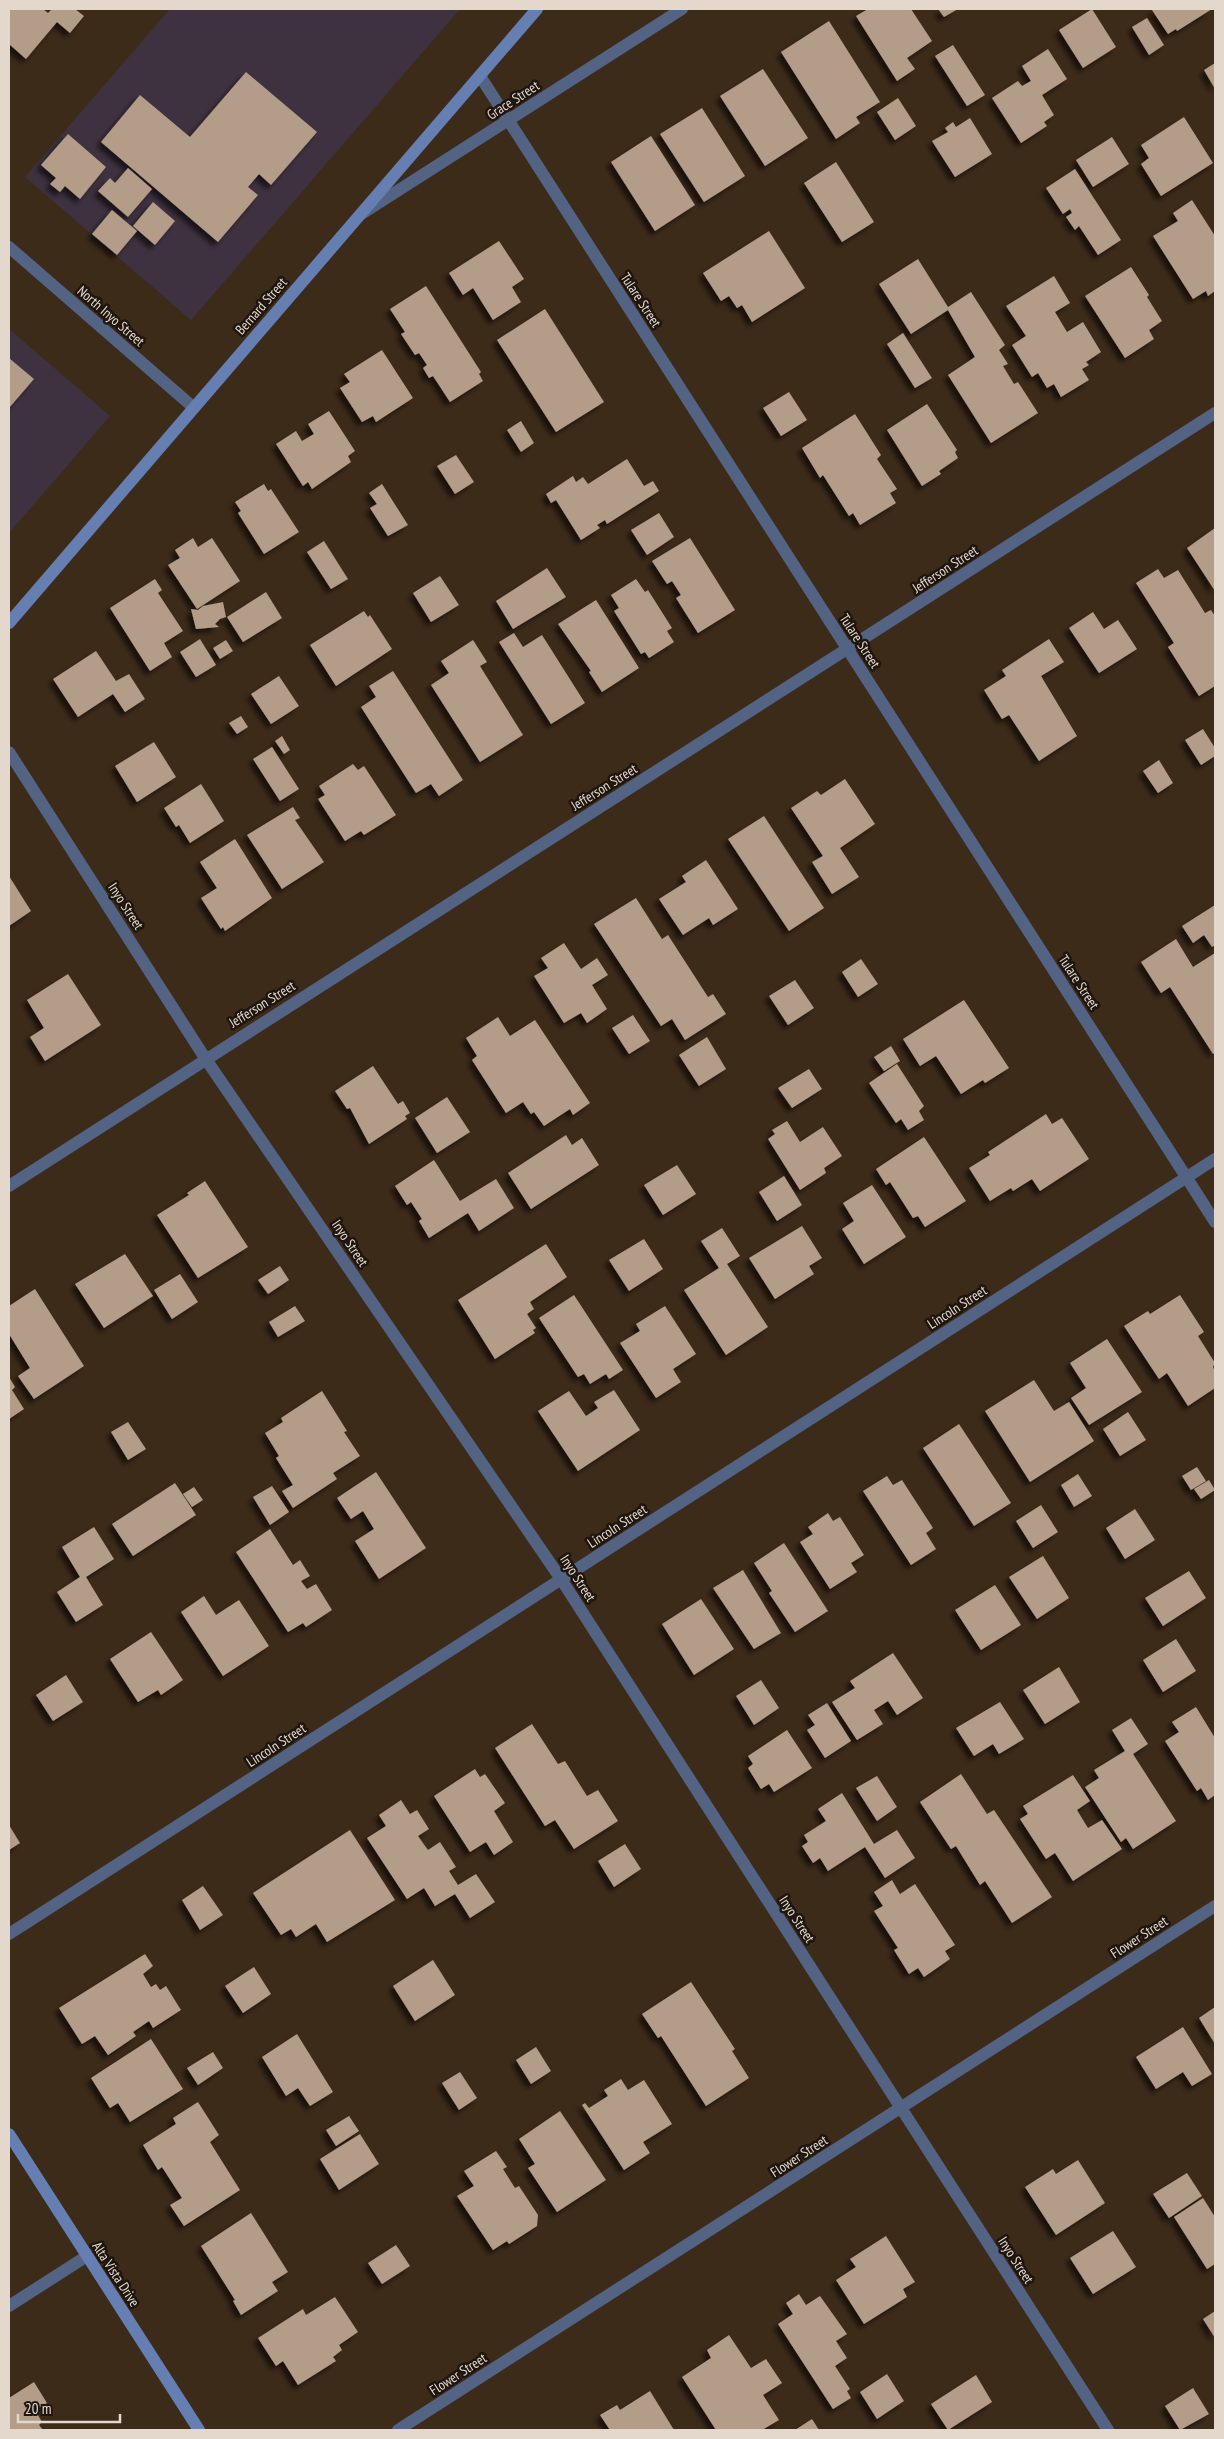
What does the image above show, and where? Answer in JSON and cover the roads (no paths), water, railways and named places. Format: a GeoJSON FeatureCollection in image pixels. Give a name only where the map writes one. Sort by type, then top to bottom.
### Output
{"type":"FeatureCollection","features":[{"type":"Feature","properties":{"kind":"street","name":"Bernard Street"},"geometry":{"type":"LineString","coordinates":[[9,623],[537,9]]}},
{"type":"Feature","properties":{"kind":"street","name":"Grace Street"},"geometry":{"type":"LineString","coordinates":[[359,216],[682,9]]}},
{"type":"Feature","properties":{"kind":"street","name":"Tulare Street"},"geometry":{"type":"LineString","coordinates":[[480,76],[1215,1222]]}},
{"type":"Feature","properties":{"kind":"street","name":"North Inyo Street"},"geometry":{"type":"LineString","coordinates":[[9,247],[193,407]]}},
{"type":"Feature","properties":{"kind":"street","name":"Jefferson Street"},"geometry":{"type":"LineString","coordinates":[[9,1186],[205,1058],[1215,413]]}},
{"type":"Feature","properties":{"kind":"street","name":"Inyo Street"},"geometry":{"type":"LineString","coordinates":[[9,752],[205,1058],[561,1579],[1108,2430]]}},
{"type":"Feature","properties":{"kind":"street","name":"Lincoln Street"},"geometry":{"type":"LineString","coordinates":[[9,1934],[1215,1159]]}},
{"type":"Feature","properties":{"kind":"street","name":"Flower Street"},"geometry":{"type":"LineString","coordinates":[[398,2430],[1215,1906]]}},
{"type":"Feature","properties":{"kind":"street","name":"Alta Vista Drive"},"geometry":{"type":"LineString","coordinates":[[9,2134],[199,2430]]}},
{"type":"Feature","properties":{"kind":"street"},"geometry":{"type":"LineString","coordinates":[[9,2306],[87,2256]]}}]}
